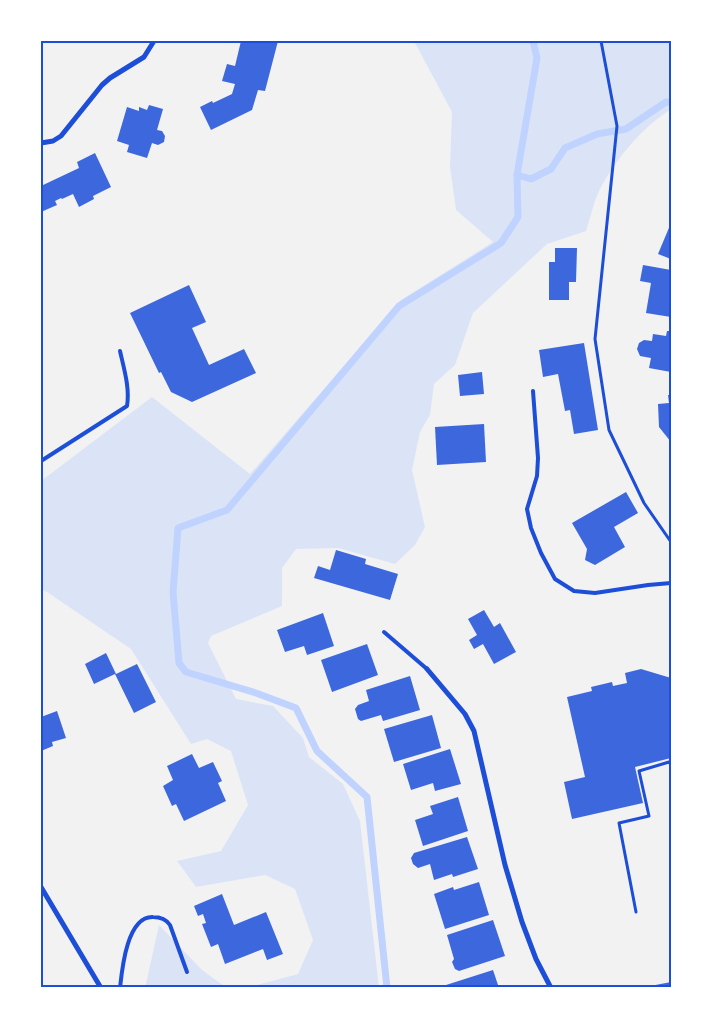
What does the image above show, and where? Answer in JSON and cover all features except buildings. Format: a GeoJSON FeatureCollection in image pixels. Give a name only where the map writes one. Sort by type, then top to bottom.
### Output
{"type":"FeatureCollection","features":[{"type":"Feature","properties":{"kind":"street"},"geometry":{"type":"LineString","coordinates":[[41,143],[53,141],[61,136],[102,85],[144,57],[154,41]]}},
{"type":"Feature","properties":{"kind":"street"},"geometry":{"type":"LineString","coordinates":[[427,669],[465,714],[474,731],[506,865],[522,922],[536,959],[551,988]]}},
{"type":"Feature","properties":{"kind":"street"},"geometry":{"type":"LineString","coordinates":[[41,887],[101,988]]}},
{"type":"Feature","properties":{"kind":"lane"},"geometry":{"type":"LineString","coordinates":[[41,461],[127,406],[126,376],[120,351]]}},
{"type":"Feature","properties":{"kind":"lane"},"geometry":{"type":"LineString","coordinates":[[533,392],[538,458],[537,476],[526,509],[531,528],[555,579],[574,591],[595,593],[671,583]]}},
{"type":"Feature","properties":{"kind":"lane"},"geometry":{"type":"LineString","coordinates":[[384,632],[427,669]]}},
{"type":"Feature","properties":{"kind":"lane"},"geometry":{"type":"LineString","coordinates":[[120,988],[126,948],[130,937],[138,923],[149,917],[161,918],[167,920],[170,924],[187,972]]}},
{"type":"Feature","properties":{"kind":"path"},"geometry":{"type":"LineString","coordinates":[[601,41],[617,126],[595,339],[609,430],[644,503],[671,542]]}},
{"type":"Feature","properties":{"kind":"path"},"geometry":{"type":"LineString","coordinates":[[636,912],[619,823],[649,816],[640,771],[669,762],[671,765]]}},
{"type":"Feature","properties":{"kind":"shaded area"},"geometry":{"type":"Polygon","coordinates":[[[414,41],[671,41],[671,109],[650,125],[615,164],[594,203],[586,231],[547,244],[473,313],[455,365],[434,384],[430,415],[420,432],[412,470],[425,527],[415,545],[395,564],[338,548],[296,549],[282,568],[282,606],[211,636],[208,643],[236,699],[273,706],[303,738],[309,757],[343,784],[360,821],[379,988],[246,988],[298,974],[313,940],[295,889],[265,875],[196,887],[177,861],[221,851],[248,805],[231,751],[207,739],[191,744],[131,649],[41,589],[41,481],[152,397],[250,474],[401,300],[493,242],[456,210],[450,167],[452,112],[414,41]]]}},
{"type":"Feature","properties":{"kind":"shaded area"},"geometry":{"type":"Polygon","coordinates":[[[159,925],[202,970],[227,988],[145,988],[159,925]]]}},
{"type":"Feature","properties":{"kind":"waterway"},"geometry":{"type":"LineString","coordinates":[[387,988],[367,797],[317,751],[296,708],[256,693],[186,672],[179,663],[173,592],[178,528],[227,510],[399,306],[501,243],[518,217],[517,175],[537,58],[533,41]]}},
{"type":"Feature","properties":{"kind":"waterway"},"geometry":{"type":"LineString","coordinates":[[517,175],[531,179],[551,169],[565,148],[597,134],[626,129],[666,102],[671,102]]}}]}
